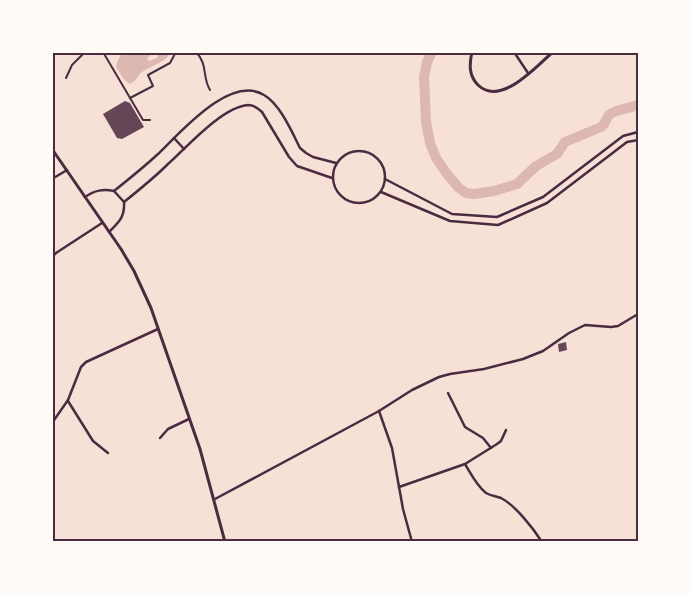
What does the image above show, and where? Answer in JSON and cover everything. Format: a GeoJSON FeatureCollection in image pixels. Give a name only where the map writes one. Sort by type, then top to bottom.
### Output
{"type":"FeatureCollection","features":[{"type":"Feature","properties":{"kind":"main road"},"geometry":{"type":"LineString","coordinates":[[472,52],[470,65],[472,77],[478,85],[489,92],[505,90],[553,52]]}},
{"type":"Feature","properties":{"kind":"main road"},"geometry":{"type":"LineString","coordinates":[[52,148],[134,270],[151,308],[200,449],[215,499],[225,542]]}},
{"type":"Feature","properties":{"kind":"street"},"geometry":{"type":"LineString","coordinates":[[66,78],[72,65],[85,52]]}},
{"type":"Feature","properties":{"kind":"street"},"geometry":{"type":"LineString","coordinates":[[103,52],[143,120],[150,120]]}},
{"type":"Feature","properties":{"kind":"street"},"geometry":{"type":"LineString","coordinates":[[130,98],[153,86],[148,75],[170,63],[176,52]]}},
{"type":"Feature","properties":{"kind":"street"},"geometry":{"type":"LineString","coordinates":[[196,52],[206,70],[206,84],[210,90]]}},
{"type":"Feature","properties":{"kind":"street"},"geometry":{"type":"LineString","coordinates":[[514,52],[528,73]]}},
{"type":"Feature","properties":{"kind":"street"},"geometry":{"type":"LineString","coordinates":[[114,191],[157,155],[205,110],[233,94],[246,90],[264,94],[272,102],[300,148],[306,153],[336,164]]}},
{"type":"Feature","properties":{"kind":"street"},"geometry":{"type":"LineString","coordinates":[[124,202],[167,166],[213,122],[238,108],[252,106],[262,112],[288,157],[297,166],[332,178]]}},
{"type":"Feature","properties":{"kind":"street"},"geometry":{"type":"LineString","coordinates":[[385,179],[452,214],[497,217],[544,197],[623,136],[638,132]]}},
{"type":"Feature","properties":{"kind":"street"},"geometry":{"type":"LineString","coordinates":[[174,138],[184,149]]}},
{"type":"Feature","properties":{"kind":"street"},"geometry":{"type":"LineString","coordinates":[[381,192],[450,222],[498,225],[547,203],[626,142],[638,140]]}},
{"type":"Feature","properties":{"kind":"street"},"geometry":{"type":"LineString","coordinates":[[352,151],[366,151],[378,159],[385,172],[381,192],[365,202],[349,201],[337,192],[332,178],[336,164],[340,158],[352,151]]}},
{"type":"Feature","properties":{"kind":"street"},"geometry":{"type":"LineString","coordinates":[[52,179],[67,170]]}},
{"type":"Feature","properties":{"kind":"street"},"geometry":{"type":"LineString","coordinates":[[85,197],[92,192],[105,189],[114,191],[124,202],[125,212],[119,223],[109,232]]}},
{"type":"Feature","properties":{"kind":"street"},"geometry":{"type":"LineString","coordinates":[[52,257],[102,223]]}},
{"type":"Feature","properties":{"kind":"street"},"geometry":{"type":"LineString","coordinates":[[215,499],[380,411],[412,390],[439,378],[522,359],[543,351],[585,324],[618,326],[638,314]]}},
{"type":"Feature","properties":{"kind":"street"},"geometry":{"type":"LineString","coordinates":[[52,423],[68,400],[81,367],[86,362],[158,329]]}},
{"type":"Feature","properties":{"kind":"street"},"geometry":{"type":"LineString","coordinates":[[448,393],[465,428],[483,438],[492,448]]}},
{"type":"Feature","properties":{"kind":"street"},"geometry":{"type":"LineString","coordinates":[[68,400],[93,441],[108,453]]}},
{"type":"Feature","properties":{"kind":"street"},"geometry":{"type":"LineString","coordinates":[[380,411],[392,448],[412,542]]}},
{"type":"Feature","properties":{"kind":"street"},"geometry":{"type":"LineString","coordinates":[[160,438],[168,429],[179,422],[189,419]]}},
{"type":"Feature","properties":{"kind":"street"},"geometry":{"type":"LineString","coordinates":[[399,487],[464,464],[492,448],[500,441],[506,430]]}},
{"type":"Feature","properties":{"kind":"street"},"geometry":{"type":"LineString","coordinates":[[464,464],[480,487],[488,494],[507,502],[526,521],[542,542]]}},
{"type":"Feature","properties":{"kind":"shaded area"},"geometry":{"type":"Polygon","coordinates":[[[133,53],[152,53],[147,59],[149,61],[157,58],[158,53],[170,53],[161,62],[142,72],[130,84],[116,67],[122,54],[129,55],[133,53]]]}},
{"type":"Feature","properties":{"kind":"building"},"geometry":{"type":"Polygon","coordinates":[[[125,101],[130,103],[144,127],[122,139],[117,138],[103,114],[125,101]]]}},
{"type":"Feature","properties":{"kind":"building"},"geometry":{"type":"Polygon","coordinates":[[[566,342],[567,350],[559,352],[558,344],[566,342]]]}},
{"type":"Feature","properties":{"kind":"waterway"},"geometry":{"type":"LineString","coordinates":[[432,52],[427,62],[424,77],[426,122],[430,143],[436,158],[447,174],[466,193],[474,194],[494,191],[517,184],[536,166],[557,154],[565,142],[601,127],[613,112],[638,105]]}}]}
